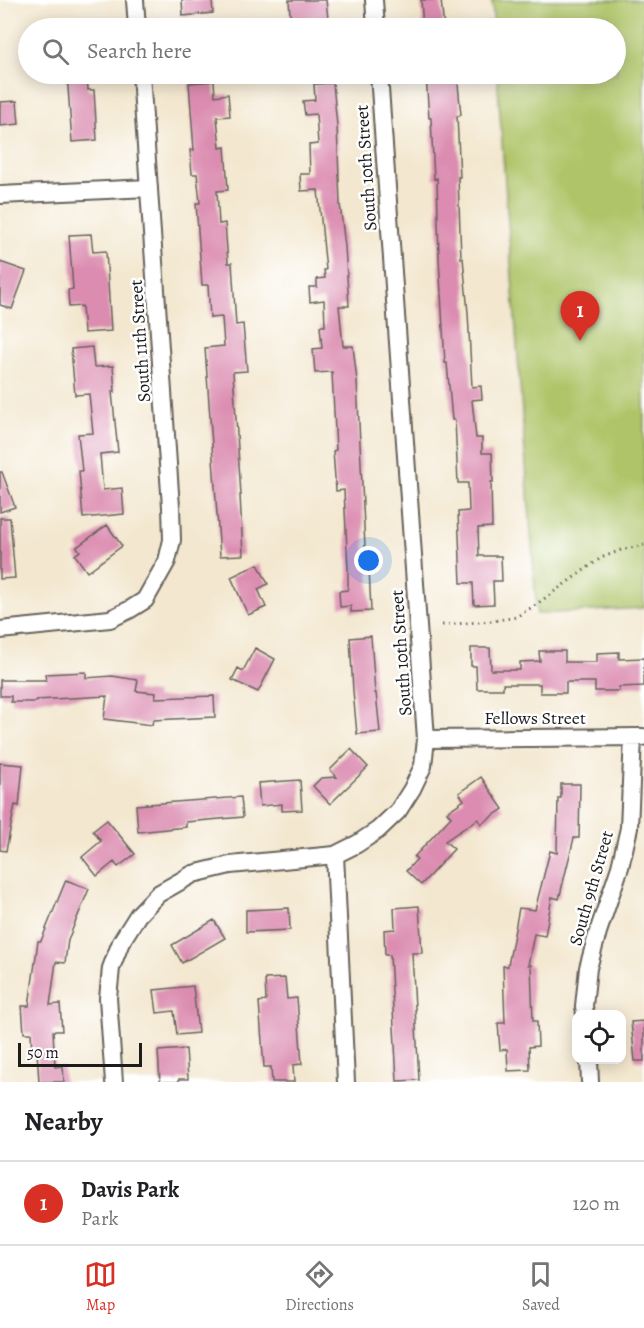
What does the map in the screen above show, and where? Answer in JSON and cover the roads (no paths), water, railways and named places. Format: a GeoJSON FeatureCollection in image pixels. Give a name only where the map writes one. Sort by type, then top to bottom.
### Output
{"type":"FeatureCollection","features":[{"type":"Feature","properties":{"kind":"street"},"geometry":{"type":"LineString","coordinates":[[135,0],[136,18]]}},
{"type":"Feature","properties":{"kind":"street"},"geometry":{"type":"LineString","coordinates":[[374,0],[375,18]]}},
{"type":"Feature","properties":{"kind":"street","name":"South 11th Street"},"geometry":{"type":"LineString","coordinates":[[0,630],[110,619],[145,600],[167,561],[172,540],[170,495],[142,84]]}},
{"type":"Feature","properties":{"kind":"street","name":"South 10th Street"},"geometry":{"type":"LineString","coordinates":[[335,855],[378,830],[398,811],[423,766],[426,739],[380,84]]}},
{"type":"Feature","properties":{"kind":"street"},"geometry":{"type":"LineString","coordinates":[[0,195],[150,188]]}},
{"type":"Feature","properties":{"kind":"street","name":"Fellows Street"},"geometry":{"type":"LineString","coordinates":[[426,739],[638,737]]}},
{"type":"Feature","properties":{"kind":"street","name":"South 9th Street"},"geometry":{"type":"LineString","coordinates":[[585,1010],[588,968],[620,867],[628,828],[638,737]]}},
{"type":"Feature","properties":{"kind":"street"},"geometry":{"type":"LineString","coordinates":[[114,1082],[108,998],[111,968],[121,942],[138,915],[159,894],[193,874],[230,865],[335,855],[346,1082]]}},
{"type":"Feature","properties":{"kind":"street"},"geometry":{"type":"LineString","coordinates":[[589,1064],[590,1082]]}},
{"type":"Feature","properties":{"kind":"place","name":"Davis Park"},"geometry":{"type":"Point","coordinates":[580,341]}}]}
